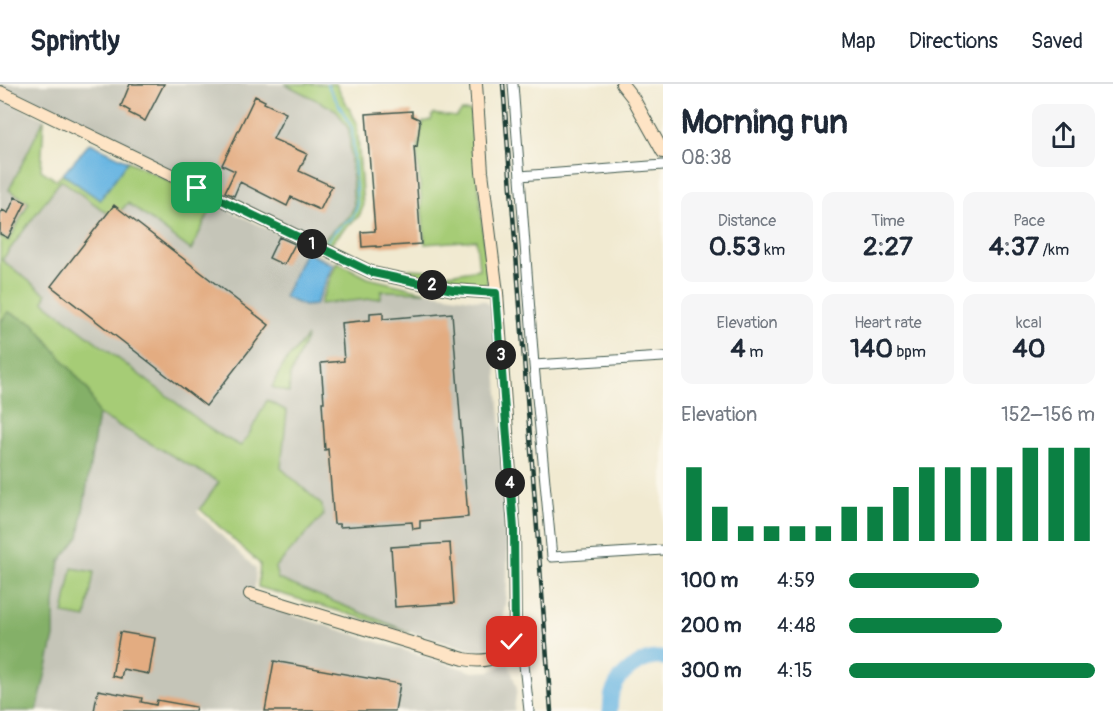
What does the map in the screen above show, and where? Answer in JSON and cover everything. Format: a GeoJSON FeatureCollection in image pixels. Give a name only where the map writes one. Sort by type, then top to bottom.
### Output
{"type":"FeatureCollection","features":[{"type":"Feature","properties":{"kind":"street"},"geometry":{"type":"LineString","coordinates":[[250,594],[476,661],[497,657],[512,642],[515,632],[514,529],[496,293],[482,172],[476,84]]}},
{"type":"Feature","properties":{"kind":"street"},"geometry":{"type":"LineString","coordinates":[[513,84],[534,365],[552,557],[663,550]]}},
{"type":"Feature","properties":{"kind":"street"},"geometry":{"type":"LineString","coordinates":[[622,84],[633,98],[663,152]]}},
{"type":"Feature","properties":{"kind":"street"},"geometry":{"type":"LineString","coordinates":[[0,92],[373,273],[453,290],[496,293]]}},
{"type":"Feature","properties":{"kind":"street"},"geometry":{"type":"LineString","coordinates":[[520,176],[663,165]]}},
{"type":"Feature","properties":{"kind":"street"},"geometry":{"type":"LineString","coordinates":[[534,365],[663,357]]}},
{"type":"Feature","properties":{"kind":"street"},"geometry":{"type":"LineString","coordinates":[[512,642],[523,655],[529,711]]}},
{"type":"Feature","properties":{"kind":"shaded area"},"geometry":{"type":"Polygon","coordinates":[[[0,84],[285,84],[336,110],[349,130],[354,207],[349,217],[321,243],[0,84]]]}},
{"type":"Feature","properties":{"kind":"shaded area"},"geometry":{"type":"Polygon","coordinates":[[[0,97],[44,119],[41,170],[56,180],[63,174],[100,199],[128,161],[368,278],[426,292],[485,301],[491,307],[508,515],[507,586],[502,632],[498,640],[490,647],[477,651],[409,632],[278,579],[274,568],[323,516],[281,468],[248,436],[241,446],[96,370],[0,269],[0,97]]]}},
{"type":"Feature","properties":{"kind":"shaded area"},"geometry":{"type":"Polygon","coordinates":[[[85,410],[98,414],[220,482],[197,512],[256,569],[254,603],[473,672],[490,671],[508,661],[517,688],[514,711],[31,711],[85,410]]]}},
{"type":"Feature","properties":{"kind":"green space"},"geometry":{"type":"Polygon","coordinates":[[[285,84],[336,84],[357,123],[363,207],[359,216],[329,246],[321,243],[349,217],[354,207],[349,130],[336,110],[285,84]]]}},
{"type":"Feature","properties":{"kind":"green space"},"geometry":{"type":"Polygon","coordinates":[[[462,111],[471,111],[488,280],[485,286],[475,289],[410,276],[409,269],[427,270],[430,277],[479,269],[476,240],[425,244],[417,154],[423,122],[431,120],[433,114],[456,117],[462,111]]]}},
{"type":"Feature","properties":{"kind":"green space"},"geometry":{"type":"Polygon","coordinates":[[[44,119],[41,170],[56,180],[63,174],[100,199],[128,161],[209,200],[212,207],[191,250],[128,203],[114,218],[61,180],[2,260],[46,294],[44,302],[216,433],[241,446],[267,400],[287,411],[281,468],[322,505],[323,516],[275,568],[278,579],[409,632],[258,587],[260,564],[200,509],[219,482],[98,414],[88,390],[8,312],[0,323],[0,236],[9,241],[29,202],[9,190],[44,119]]]}},
{"type":"Feature","properties":{"kind":"green space"},"geometry":{"type":"Polygon","coordinates":[[[337,262],[368,278],[426,292],[381,291],[381,298],[320,304],[337,262]]]}},
{"type":"Feature","properties":{"kind":"green space"},"geometry":{"type":"Polygon","coordinates":[[[8,312],[33,323],[88,390],[98,414],[79,537],[60,561],[54,604],[54,637],[37,711],[0,711],[0,323],[8,312]]]}},
{"type":"Feature","properties":{"kind":"green space"},"geometry":{"type":"Polygon","coordinates":[[[307,336],[290,376],[289,393],[272,387],[283,365],[307,336]]]}},
{"type":"Feature","properties":{"kind":"green space"},"geometry":{"type":"Polygon","coordinates":[[[72,568],[94,572],[86,618],[63,614],[72,568]]]}},
{"type":"Feature","properties":{"kind":"water"},"geometry":{"type":"Polygon","coordinates":[[[90,143],[128,161],[100,200],[63,174],[90,143]]]}},
{"type":"Feature","properties":{"kind":"water"},"geometry":{"type":"Polygon","coordinates":[[[305,252],[333,265],[315,305],[304,306],[284,297],[305,252]]]}},
{"type":"Feature","properties":{"kind":"building"},"geometry":{"type":"Polygon","coordinates":[[[130,84],[164,84],[145,121],[121,106],[130,84]]]}},
{"type":"Feature","properties":{"kind":"building"},"geometry":{"type":"Polygon","coordinates":[[[255,96],[265,101],[264,103],[286,113],[273,139],[307,154],[299,171],[332,186],[320,210],[291,197],[287,206],[240,182],[234,196],[225,192],[235,171],[222,165],[255,96]]]}},
{"type":"Feature","properties":{"kind":"building"},"geometry":{"type":"Polygon","coordinates":[[[412,111],[412,116],[420,122],[417,147],[414,146],[421,244],[362,247],[361,232],[375,231],[366,114],[412,111]]]}},
{"type":"Feature","properties":{"kind":"building"},"geometry":{"type":"Polygon","coordinates":[[[15,197],[26,202],[8,238],[0,234],[0,215],[2,210],[8,213],[15,197]]]}},
{"type":"Feature","properties":{"kind":"building"},"geometry":{"type":"Polygon","coordinates":[[[114,205],[269,325],[206,406],[51,286],[114,205]]]}},
{"type":"Feature","properties":{"kind":"building"},"geometry":{"type":"Polygon","coordinates":[[[279,237],[295,244],[284,265],[269,258],[279,237]]]}},
{"type":"Feature","properties":{"kind":"building"},"geometry":{"type":"Polygon","coordinates":[[[383,312],[383,319],[452,313],[468,517],[420,521],[420,528],[413,529],[412,522],[340,527],[340,524],[334,524],[328,449],[325,450],[321,363],[344,361],[341,323],[370,320],[370,313],[383,312]]]}},
{"type":"Feature","properties":{"kind":"building"},"geometry":{"type":"Polygon","coordinates":[[[450,543],[454,603],[395,607],[391,547],[450,543]]]}},
{"type":"Feature","properties":{"kind":"building"},"geometry":{"type":"Polygon","coordinates":[[[120,632],[155,638],[149,674],[123,669],[121,678],[112,676],[120,632]]]}},
{"type":"Feature","properties":{"kind":"building"},"geometry":{"type":"Polygon","coordinates":[[[274,661],[400,684],[395,711],[265,711],[274,661]]]}},
{"type":"Feature","properties":{"kind":"building"},"geometry":{"type":"Polygon","coordinates":[[[98,690],[142,698],[141,702],[156,705],[157,700],[196,707],[195,711],[94,711],[98,690]]]}},
{"type":"Feature","properties":{"kind":"waterway"},"geometry":{"type":"LineString","coordinates":[[327,84],[352,128],[357,207],[353,217],[335,231],[327,241]]}},
{"type":"Feature","properties":{"kind":"waterway"},"geometry":{"type":"LineString","coordinates":[[610,711],[613,691],[621,678],[640,663],[663,658]]}},
{"type":"Feature","properties":{"kind":"railway"},"geometry":{"type":"LineString","coordinates":[[503,84],[551,711]]}},
{"type":"Feature","properties":{"kind":"route"},"geometry":{"type":"LineString","coordinates":[[197,188],[373,273],[453,290],[496,293],[514,529],[515,632],[512,642]]}}]}
